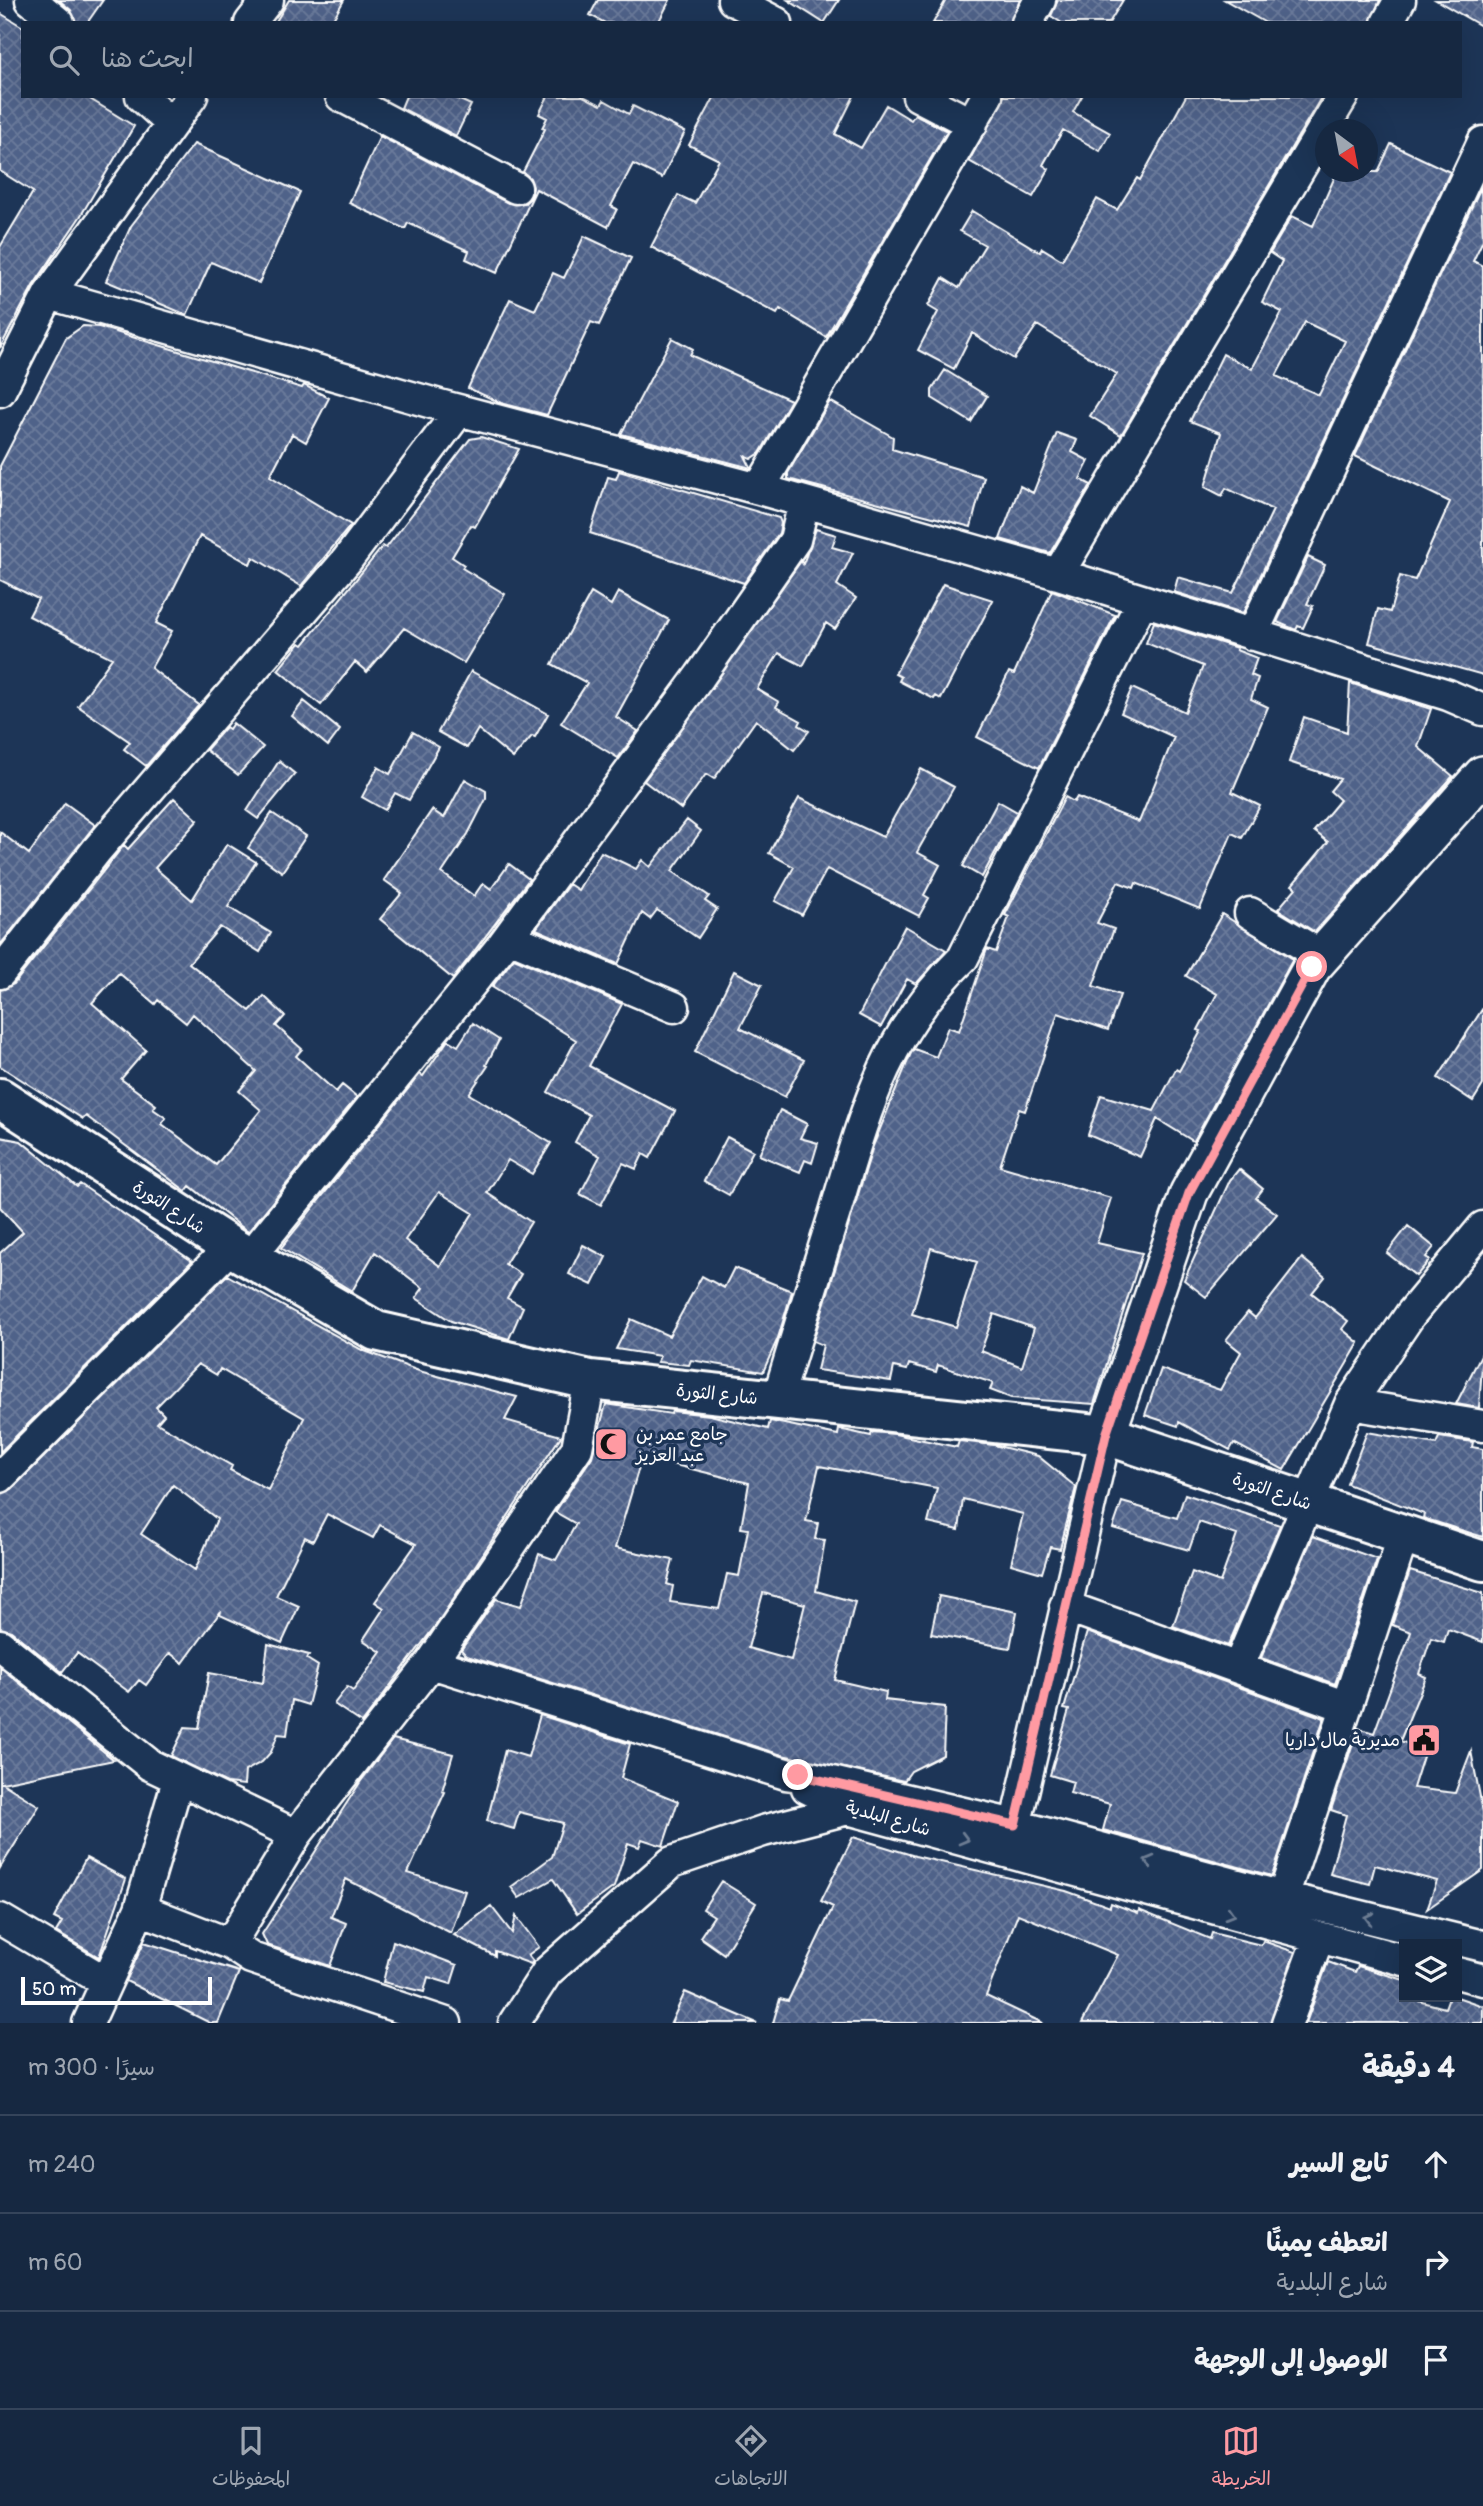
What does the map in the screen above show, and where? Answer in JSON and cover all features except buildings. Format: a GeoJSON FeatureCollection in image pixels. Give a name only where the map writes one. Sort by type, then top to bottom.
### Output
{"type":"FeatureCollection","features":[{"type":"Feature","properties":{"kind":"main road","name":"شارع الثورة"},"geometry":{"type":"LineString","coordinates":[[5,1110],[376,1331],[590,1380],[1106,1435],[1483,1561]]}},
{"type":"Feature","properties":{"kind":"street"},"geometry":{"type":"LineString","coordinates":[[252,21],[268,0]]}},
{"type":"Feature","properties":{"kind":"street"},"geometry":{"type":"LineString","coordinates":[[733,0],[773,21]]}},
{"type":"Feature","properties":{"kind":"street"},"geometry":{"type":"LineString","coordinates":[[1028,21],[1040,0]]}},
{"type":"Feature","properties":{"kind":"street"},"geometry":{"type":"LineString","coordinates":[[1388,21],[1400,0]]}},
{"type":"Feature","properties":{"kind":"street"},"geometry":{"type":"LineString","coordinates":[[35,1],[57,21]]}},
{"type":"Feature","properties":{"kind":"street"},"geometry":{"type":"LineString","coordinates":[[143,98],[171,123]]}},
{"type":"Feature","properties":{"kind":"street"},"geometry":{"type":"LineString","coordinates":[[0,391],[49,294],[190,98]]}},
{"type":"Feature","properties":{"kind":"street"},"geometry":{"type":"LineString","coordinates":[[345,98],[516,188]]}},
{"type":"Feature","properties":{"kind":"street"},"geometry":{"type":"LineString","coordinates":[[922,98],[972,124]]}},
{"type":"Feature","properties":{"kind":"street"},"geometry":{"type":"LineString","coordinates":[[759,489],[986,98]]}},
{"type":"Feature","properties":{"kind":"street"},"geometry":{"type":"LineString","coordinates":[[1058,574],[1342,98]]}},
{"type":"Feature","properties":{"kind":"street"},"geometry":{"type":"LineString","coordinates":[[1252,635],[1483,142]]}},
{"type":"Feature","properties":{"kind":"street"},"geometry":{"type":"LineString","coordinates":[[49,294],[459,411],[759,489],[1058,574],[1448,695],[1483,710]]}},
{"type":"Feature","properties":{"kind":"street"},"geometry":{"type":"LineString","coordinates":[[0,973],[96,851],[347,559],[459,411]]}},
{"type":"Feature","properties":{"kind":"street"},"geometry":{"type":"LineString","coordinates":[[0,1477],[240,1252],[509,937],[700,676],[795,540],[804,502]]}},
{"type":"Feature","properties":{"kind":"street"},"geometry":{"type":"LineString","coordinates":[[777,1401],[871,1093],[902,1029],[936,984],[963,958],[1142,601]]}},
{"type":"Feature","properties":{"kind":"street"},"geometry":{"type":"LineString","coordinates":[[1012,1838],[1106,1435],[1189,1193],[1312,967],[1483,775]]}},
{"type":"Feature","properties":{"kind":"street"},"geometry":{"type":"LineString","coordinates":[[1250,913],[1322,956]]}},
{"type":"Feature","properties":{"kind":"street"},"geometry":{"type":"LineString","coordinates":[[509,937],[674,1007]]}},
{"type":"Feature","properties":{"kind":"street"},"geometry":{"type":"LineString","coordinates":[[1238,1668],[1305,1503],[1350,1404],[1410,1315],[1483,1227]]}},
{"type":"Feature","properties":{"kind":"street"},"geometry":{"type":"LineString","coordinates":[[230,1944],[296,1835],[430,1663],[577,1448],[590,1380]]}},
{"type":"Feature","properties":{"kind":"street"},"geometry":{"type":"LineString","coordinates":[[1350,1404],[1483,1426]]}},
{"type":"Feature","properties":{"kind":"street"},"geometry":{"type":"LineString","coordinates":[[1283,1897],[1344,1706],[1404,1534]]}},
{"type":"Feature","properties":{"kind":"street"},"geometry":{"type":"LineString","coordinates":[[1065,1606],[1344,1706]]}},
{"type":"Feature","properties":{"kind":"street"},"geometry":{"type":"LineString","coordinates":[[0,1645],[150,1765],[296,1835]]}},
{"type":"Feature","properties":{"kind":"street"},"geometry":{"type":"LineString","coordinates":[[430,1663],[786,1774]]}},
{"type":"Feature","properties":{"kind":"street","name":"شارع البلدية"},"geometry":{"type":"LineString","coordinates":[[786,1774],[811,1777],[1012,1838],[1318,1939],[1399,1959]]}},
{"type":"Feature","properties":{"kind":"street","name":"شارع البلدية"},"geometry":{"type":"LineString","coordinates":[[786,1774],[848,1809],[1012,1838],[1283,1897],[1483,1946]]}},
{"type":"Feature","properties":{"kind":"street"},"geometry":{"type":"LineString","coordinates":[[88,2023],[140,1909],[178,1780]]}},
{"type":"Feature","properties":{"kind":"street"},"geometry":{"type":"LineString","coordinates":[[514,2023],[547,1972],[671,1862],[763,1831],[848,1809]]}},
{"type":"Feature","properties":{"kind":"street"},"geometry":{"type":"LineString","coordinates":[[140,1909],[230,1944],[251,1958],[446,2023]]}},
{"type":"Feature","properties":{"kind":"street"},"geometry":{"type":"LineString","coordinates":[[0,1919],[106,1982]]}},
{"type":"Feature","properties":{"kind":"street"},"geometry":{"type":"LineString","coordinates":[[1287,2023],[1318,1939]]}},
{"type":"Feature","properties":{"kind":"street"},"geometry":{"type":"LineString","coordinates":[[1462,1974],[1483,1980]]}},
{"type":"Feature","properties":{"kind":"place","name":"جامع عمر بن عبد العزيز"},"geometry":{"type":"Point","coordinates":[611,1444]}},
{"type":"Feature","properties":{"kind":"place","name":"مديرية مال داريا"},"geometry":{"type":"Point","coordinates":[1424,1740]}},
{"type":"Feature","properties":{"kind":"route"},"geometry":{"type":"LineString","coordinates":[[798,1775],[1015,1825],[1106,1435],[1189,1193],[1312,967]]}}]}
